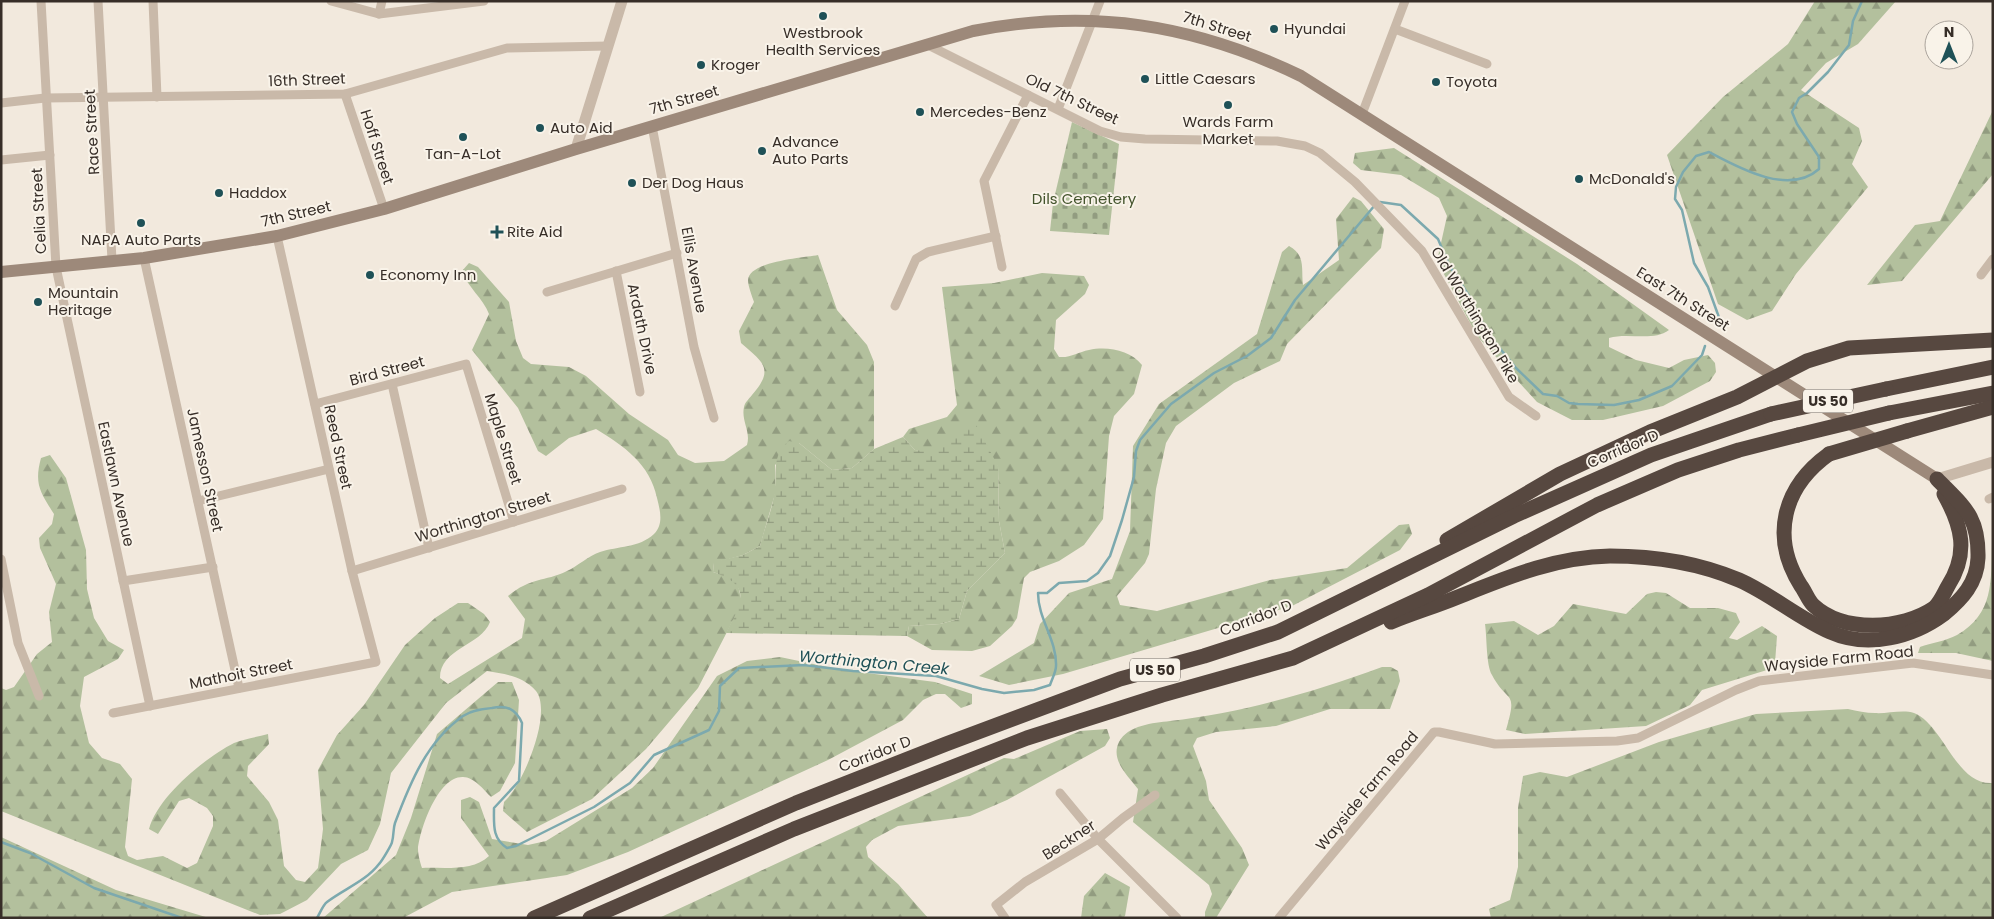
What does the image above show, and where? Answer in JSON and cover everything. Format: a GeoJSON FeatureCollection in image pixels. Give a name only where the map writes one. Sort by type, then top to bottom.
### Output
{"type":"FeatureCollection","features":[{"type":"Feature","properties":{"kind":"highway"},"geometry":{"type":"LineString","coordinates":[[1380,582],[1468,527],[1560,474],[1650,432],[1737,397],[1778,378],[1808,361],[1849,348],[1993,340]]}},
{"type":"Feature","properties":{"kind":"highway","name":"Corridor D"},"geometry":{"type":"LineString","coordinates":[[534,918],[805,800],[1120,679],[1204,656],[1278,632],[1514,516],[1651,455],[1771,414],[1993,367]]}},
{"type":"Feature","properties":{"kind":"highway","name":"US 50"},"geometry":{"type":"LineString","coordinates":[[590,918],[794,829],[1027,738],[1162,695],[1293,658],[1428,595],[1597,506],[1678,470],[1740,450],[1798,435],[1889,413],[1993,392]]}},
{"type":"Feature","properties":{"kind":"highway"},"geometry":{"type":"LineString","coordinates":[[1937,479],[1957,517],[1963,546],[1954,578],[1935,607],[1908,622],[1883,626],[1843,622],[1813,605],[1792,571],[1784,541],[1784,520],[1787,505],[1811,469],[1829,454],[1993,407]]}},
{"type":"Feature","properties":{"kind":"highway"},"geometry":{"type":"LineString","coordinates":[[1293,658],[1458,597],[1507,576],[1583,557],[1608,556],[1640,556],[1674,561],[1739,580],[1831,633],[1873,640],[1907,635],[1934,621],[1963,599],[1977,570],[1978,538],[1969,512],[1937,479]]}},
{"type":"Feature","properties":{"kind":"main road","name":"7th Street"},"geometry":{"type":"LineString","coordinates":[[1,272],[144,258],[277,236],[384,209],[926,44],[997,26],[1094,19],[1166,29],[1214,41],[1266,59],[1301,76],[1362,114]]}},
{"type":"Feature","properties":{"kind":"main road","name":"East 7th Street"},"geometry":{"type":"LineString","coordinates":[[1362,114],[1937,479]]}},
{"type":"Feature","properties":{"kind":"street","name":"Celia Street"},"geometry":{"type":"LineString","coordinates":[[41,1],[56,267]]}},
{"type":"Feature","properties":{"kind":"street","name":"Race Street"},"geometry":{"type":"LineString","coordinates":[[98,1],[112,260]]}},
{"type":"Feature","properties":{"kind":"street"},"geometry":{"type":"LineString","coordinates":[[153,1],[157,97]]}},
{"type":"Feature","properties":{"kind":"street"},"geometry":{"type":"LineString","coordinates":[[330,1],[379,14],[448,7],[484,1]]}},
{"type":"Feature","properties":{"kind":"street"},"geometry":{"type":"LineString","coordinates":[[379,14],[382,1]]}},
{"type":"Feature","properties":{"kind":"street"},"geometry":{"type":"LineString","coordinates":[[576,149],[622,1]]}},
{"type":"Feature","properties":{"kind":"street"},"geometry":{"type":"LineString","coordinates":[[1058,109],[1100,1]]}},
{"type":"Feature","properties":{"kind":"street"},"geometry":{"type":"LineString","coordinates":[[1362,114],[1405,1]]}},
{"type":"Feature","properties":{"kind":"street"},"geometry":{"type":"LineString","coordinates":[[1395,29],[1487,64]]}},
{"type":"Feature","properties":{"kind":"street","name":"Old 7th Street"},"geometry":{"type":"LineString","coordinates":[[926,44],[1100,131],[1121,137],[1277,141],[1305,146]]}},
{"type":"Feature","properties":{"kind":"street","name":"16th Street"},"geometry":{"type":"LineString","coordinates":[[1,103],[45,98],[103,99],[345,94],[507,48],[608,46]]}},
{"type":"Feature","properties":{"kind":"street","name":"Hoff Street"},"geometry":{"type":"LineString","coordinates":[[345,94],[384,209]]}},
{"type":"Feature","properties":{"kind":"street"},"geometry":{"type":"LineString","coordinates":[[1002,267],[984,181],[1028,95]]}},
{"type":"Feature","properties":{"kind":"street","name":"Ellis Avenue"},"geometry":{"type":"LineString","coordinates":[[652,126],[694,347],[714,418]]}},
{"type":"Feature","properties":{"kind":"street","name":"Old Worthington Pike"},"geometry":{"type":"LineString","coordinates":[[1305,146],[1334,162],[1422,251],[1508,398],[1536,416]]}},
{"type":"Feature","properties":{"kind":"street"},"geometry":{"type":"LineString","coordinates":[[1,160],[50,155]]}},
{"type":"Feature","properties":{"kind":"street","name":"Reed Street"},"geometry":{"type":"LineString","coordinates":[[277,236],[352,571],[376,662]]}},
{"type":"Feature","properties":{"kind":"street"},"geometry":{"type":"LineString","coordinates":[[895,306],[916,259],[928,252],[996,236]]}},
{"type":"Feature","properties":{"kind":"street"},"geometry":{"type":"LineString","coordinates":[[547,292],[677,253]]}},
{"type":"Feature","properties":{"kind":"street","name":"Jamesson Street"},"geometry":{"type":"LineString","coordinates":[[144,258],[239,688]]}},
{"type":"Feature","properties":{"kind":"street"},"geometry":{"type":"LineString","coordinates":[[1981,275],[1993,259]]}},
{"type":"Feature","properties":{"kind":"street","name":"Eastlawn Avenue"},"geometry":{"type":"LineString","coordinates":[[56,267],[150,706]]}},
{"type":"Feature","properties":{"kind":"street","name":"Ardath Drive"},"geometry":{"type":"LineString","coordinates":[[616,271],[640,392]]}},
{"type":"Feature","properties":{"kind":"street","name":"Bird Street"},"geometry":{"type":"LineString","coordinates":[[315,404],[466,364]]}},
{"type":"Feature","properties":{"kind":"street","name":"Maple Street"},"geometry":{"type":"LineString","coordinates":[[466,364],[514,522]]}},
{"type":"Feature","properties":{"kind":"street"},"geometry":{"type":"LineString","coordinates":[[392,384],[429,548]]}},
{"type":"Feature","properties":{"kind":"street"},"geometry":{"type":"LineString","coordinates":[[1937,479],[1993,462]]}},
{"type":"Feature","properties":{"kind":"street"},"geometry":{"type":"LineString","coordinates":[[198,501],[329,468]]}},
{"type":"Feature","properties":{"kind":"street","name":"Worthington Street"},"geometry":{"type":"LineString","coordinates":[[352,571],[622,489]]}},
{"type":"Feature","properties":{"kind":"street"},"geometry":{"type":"LineString","coordinates":[[1,559],[18,643],[39,696]]}},
{"type":"Feature","properties":{"kind":"street"},"geometry":{"type":"LineString","coordinates":[[123,581],[213,567]]}},
{"type":"Feature","properties":{"kind":"street","name":"Mathoit Street"},"geometry":{"type":"LineString","coordinates":[[113,713],[376,662]]}},
{"type":"Feature","properties":{"kind":"street","name":"Wayside Farm Road"},"geometry":{"type":"LineString","coordinates":[[1279,918],[1434,732],[1495,744],[1617,741],[1638,738],[1736,690],[1759,681],[1913,663],[1993,675]]}},
{"type":"Feature","properties":{"kind":"street"},"geometry":{"type":"LineString","coordinates":[[1060,793],[1098,840],[1177,918]]}},
{"type":"Feature","properties":{"kind":"street","name":"Beckner"},"geometry":{"type":"LineString","coordinates":[[1005,918],[996,905],[1025,882],[1098,840],[1123,818],[1156,795]]}},
{"type":"Feature","properties":{"kind":"green space"},"geometry":{"type":"Polygon","coordinates":[[[1815,1],[1896,1],[1858,44],[1826,63],[1801,90],[1859,128],[1862,141],[1852,164],[1868,187],[1796,274],[1772,311],[1747,320],[1718,304],[1667,155],[1723,97],[1788,44],[1815,1]]]}},
{"type":"Feature","properties":{"kind":"green space"},"geometry":{"type":"Polygon","coordinates":[[[1993,110],[1993,174],[1902,281],[1867,285],[1915,225],[1940,221],[1993,110]]]}},
{"type":"Feature","properties":{"kind":"green space","name":"Dils Cemetery"},"geometry":{"type":"Polygon","coordinates":[[[1072,122],[1119,144],[1109,235],[1050,231],[1053,203],[1072,122]]]}},
{"type":"Feature","properties":{"kind":"green space"},"geometry":{"type":"Polygon","coordinates":[[[1394,148],[1577,264],[1669,330],[1663,334],[1648,336],[1616,336],[1609,338],[1609,347],[1636,360],[1669,368],[1684,360],[1708,355],[1715,363],[1716,372],[1710,381],[1663,406],[1603,420],[1572,420],[1537,402],[1477,336],[1437,261],[1447,216],[1439,198],[1401,175],[1361,170],[1353,163],[1355,153],[1394,148]]]}},
{"type":"Feature","properties":{"kind":"green space"},"geometry":{"type":"Polygon","coordinates":[[[1353,197],[1361,201],[1384,229],[1381,248],[1287,344],[1280,361],[1234,383],[1176,426],[1166,443],[1156,489],[1149,554],[1145,563],[1117,596],[1120,605],[1157,611],[1270,580],[1347,568],[1399,525],[1409,524],[1412,534],[1400,550],[1292,606],[1063,674],[1009,685],[979,676],[1034,643],[1040,624],[1069,593],[1112,579],[1130,531],[1133,446],[1159,404],[1257,334],[1282,252],[1289,246],[1298,254],[1302,263],[1303,285],[1339,260],[1336,219],[1353,197]]]}},
{"type":"Feature","properties":{"kind":"green space"},"geometry":{"type":"Polygon","coordinates":[[[818,255],[837,310],[867,345],[874,362],[874,449],[852,468],[832,470],[799,443],[775,465],[775,494],[760,546],[743,555],[714,563],[713,572],[731,578],[738,585],[742,603],[698,688],[646,749],[592,799],[527,832],[503,811],[504,802],[519,781],[534,748],[541,715],[540,701],[536,691],[520,679],[487,671],[446,703],[391,773],[380,824],[368,850],[341,864],[307,900],[280,914],[260,915],[1,811],[1,688],[6,690],[14,687],[37,654],[52,642],[49,612],[56,584],[40,548],[39,538],[52,524],[54,514],[45,500],[38,481],[41,458],[50,455],[66,478],[86,550],[87,589],[94,618],[108,641],[124,650],[118,659],[84,677],[80,706],[89,743],[102,758],[120,764],[132,779],[125,847],[128,856],[137,860],[163,856],[187,868],[197,863],[213,826],[213,816],[207,808],[189,798],[179,801],[158,834],[149,829],[154,816],[172,791],[210,758],[234,743],[268,734],[269,744],[248,766],[247,776],[269,802],[278,820],[284,866],[296,880],[305,882],[318,868],[323,829],[318,770],[337,735],[364,705],[405,645],[435,618],[458,603],[468,603],[484,614],[490,622],[485,630],[478,637],[453,653],[442,668],[440,678],[448,684],[522,638],[525,619],[508,596],[516,590],[567,571],[596,554],[642,542],[654,534],[659,526],[659,507],[654,486],[648,475],[626,449],[596,429],[569,438],[546,456],[538,451],[518,408],[472,350],[489,314],[462,271],[469,263],[478,267],[509,302],[516,341],[523,358],[531,364],[569,367],[586,376],[629,414],[668,440],[678,455],[695,463],[724,461],[747,445],[748,435],[743,412],[744,407],[763,379],[764,372],[760,361],[741,343],[739,331],[754,302],[748,282],[751,274],[757,268],[767,265],[818,255]]]}},
{"type":"Feature","properties":{"kind":"green space"},"geometry":{"type":"Polygon","coordinates":[[[1042,273],[1084,276],[1089,285],[1085,294],[1056,320],[1054,349],[1059,357],[1067,357],[1096,349],[1111,349],[1131,356],[1142,365],[1134,394],[1114,416],[1109,436],[1103,519],[1084,545],[1059,561],[1030,572],[1024,578],[1017,618],[1012,626],[990,646],[972,651],[932,650],[907,636],[909,626],[940,624],[959,619],[967,591],[1005,553],[999,521],[998,466],[915,450],[903,437],[909,429],[947,417],[957,405],[942,287],[994,283],[1042,273]]]}},
{"type":"Feature","properties":{"kind":"green space"},"geometry":{"type":"Polygon","coordinates":[[[974,421],[998,466],[999,521],[1005,553],[967,591],[959,619],[940,624],[909,626],[907,636],[726,633],[739,604],[739,589],[726,577],[713,572],[714,562],[743,555],[760,546],[774,496],[777,459],[783,447],[789,441],[799,443],[832,470],[852,468],[874,449],[903,437],[915,450],[935,452],[974,421]]]}},
{"type":"Feature","properties":{"kind":"green space"},"geometry":{"type":"Polygon","coordinates":[[[1992,543],[1993,661],[1956,653],[1918,653],[1920,647],[1957,635],[1969,627],[1978,617],[1988,595],[1992,543]]]}},
{"type":"Feature","properties":{"kind":"green space"},"geometry":{"type":"Polygon","coordinates":[[[1656,592],[1666,593],[1690,608],[1718,608],[1736,613],[1740,622],[1729,638],[1737,640],[1762,626],[1777,636],[1775,663],[1767,670],[1702,690],[1690,705],[1646,726],[1525,734],[1506,730],[1510,717],[1511,702],[1490,670],[1485,624],[1514,621],[1538,635],[1554,626],[1573,604],[1626,614],[1647,594],[1656,592]]]}},
{"type":"Feature","properties":{"kind":"green space"},"geometry":{"type":"Polygon","coordinates":[[[780,657],[837,669],[935,682],[972,694],[972,704],[961,708],[945,694],[936,694],[923,700],[903,720],[828,760],[628,852],[567,875],[452,892],[403,918],[323,918],[396,855],[411,818],[437,734],[498,682],[512,682],[519,700],[515,763],[500,791],[491,797],[471,779],[463,777],[454,779],[438,794],[419,840],[418,849],[422,868],[466,867],[489,856],[461,818],[461,800],[470,797],[479,802],[492,839],[528,845],[546,841],[632,788],[653,768],[717,676],[747,661],[780,657]]]}},
{"type":"Feature","properties":{"kind":"green space"},"geometry":{"type":"Polygon","coordinates":[[[1382,667],[1391,667],[1398,671],[1400,681],[1390,709],[1330,709],[1276,726],[1216,732],[1197,738],[1193,746],[1206,781],[1209,800],[1242,848],[1249,865],[1216,918],[1205,918],[1205,912],[1212,894],[1209,885],[1133,822],[1138,789],[1118,761],[1117,749],[1123,736],[1142,726],[1224,713],[1278,700],[1382,667]]]}},
{"type":"Feature","properties":{"kind":"green space"},"geometry":{"type":"Polygon","coordinates":[[[1848,709],[1872,713],[1905,711],[1914,713],[1934,729],[1969,775],[1980,781],[1993,783],[1993,918],[1491,918],[1489,909],[1510,900],[1518,867],[1518,808],[1523,776],[1540,772],[1567,777],[1659,742],[1756,714],[1848,709]]]}},
{"type":"Feature","properties":{"kind":"green space"},"geometry":{"type":"Polygon","coordinates":[[[1107,729],[1110,738],[1105,746],[1007,800],[970,816],[898,826],[872,840],[866,847],[868,857],[898,884],[928,918],[659,918],[1004,758],[1014,759],[1080,731],[1107,729]]]}},
{"type":"Feature","properties":{"kind":"green space"},"geometry":{"type":"Polygon","coordinates":[[[1,837],[116,890],[209,918],[1,918],[1,837]]]}},
{"type":"Feature","properties":{"kind":"green space"},"geometry":{"type":"Polygon","coordinates":[[[1105,873],[1130,887],[1125,916],[1123,918],[1081,918],[1084,896],[1105,873]]]}},
{"type":"Feature","properties":{"kind":"waterway","name":"Worthington Creek"},"geometry":{"type":"LineString","coordinates":[[1721,323],[1708,287],[1694,263],[1682,210],[1675,199],[1676,187],[1683,172],[1696,156],[1709,152],[1749,172],[1779,180],[1807,177],[1819,169],[1819,157],[1797,124],[1792,112],[1799,98],[1807,93],[1828,72],[1849,45],[1853,21],[1862,1]]}},
{"type":"Feature","properties":{"kind":"waterway","name":"Worthington Creek"},"geometry":{"type":"LineString","coordinates":[[1380,202],[1401,205],[1438,239],[1449,265],[1469,296],[1488,334],[1516,368],[1543,394],[1557,396],[1569,403],[1578,404],[1614,405],[1639,400],[1672,386],[1702,355],[1705,346]]}},
{"type":"Feature","properties":{"kind":"waterway","name":"Worthington Creek"},"geometry":{"type":"LineString","coordinates":[[317,918],[327,902],[368,875],[387,853],[392,843],[395,823],[421,764],[450,726],[466,714],[474,711],[497,707],[507,708],[514,711],[522,723],[519,781],[494,808],[496,835],[507,848],[516,846],[594,807],[630,783],[654,755],[709,730],[719,711],[720,686],[739,668],[804,665],[853,671],[936,676],[1004,693],[1034,690],[1050,685],[1055,673],[1056,656],[1041,612],[1038,593],[1047,593],[1059,583],[1087,581],[1098,573],[1110,556],[1134,477],[1136,451],[1140,440],[1171,404],[1214,373],[1247,356],[1271,338],[1295,300],[1375,205]]}},
{"type":"Feature","properties":{"kind":"waterway","name":"Worthington Creek"},"geometry":{"type":"LineString","coordinates":[[1,842],[30,853],[94,888],[182,918]]}},
{"type":"Feature","properties":{"kind":"place","name":"Westbrook Health Services"},"geometry":{"type":"Point","coordinates":[823,16]}},
{"type":"Feature","properties":{"kind":"place","name":"Hyundai"},"geometry":{"type":"Point","coordinates":[1274,29]}},
{"type":"Feature","properties":{"kind":"place","name":"Kroger"},"geometry":{"type":"Point","coordinates":[701,65]}},
{"type":"Feature","properties":{"kind":"place","name":"Little Caesars"},"geometry":{"type":"Point","coordinates":[1145,79]}},
{"type":"Feature","properties":{"kind":"place","name":"Toyota"},"geometry":{"type":"Point","coordinates":[1436,82]}},
{"type":"Feature","properties":{"kind":"place","name":"Wards Farm Market"},"geometry":{"type":"Point","coordinates":[1228,105]}},
{"type":"Feature","properties":{"kind":"place","name":"Mercedes-Benz"},"geometry":{"type":"Point","coordinates":[920,112]}},
{"type":"Feature","properties":{"kind":"place","name":"Auto Aid"},"geometry":{"type":"Point","coordinates":[540,128]}},
{"type":"Feature","properties":{"kind":"place","name":"Tan-A-Lot"},"geometry":{"type":"Point","coordinates":[463,137]}},
{"type":"Feature","properties":{"kind":"place","name":"Advance Auto Parts"},"geometry":{"type":"Point","coordinates":[762,151]}},
{"type":"Feature","properties":{"kind":"place","name":"McDonald's"},"geometry":{"type":"Point","coordinates":[1579,179]}},
{"type":"Feature","properties":{"kind":"place","name":"Der Dog Haus"},"geometry":{"type":"Point","coordinates":[632,183]}},
{"type":"Feature","properties":{"kind":"place","name":"Haddox"},"geometry":{"type":"Point","coordinates":[219,193]}},
{"type":"Feature","properties":{"kind":"place","name":"NAPA Auto Parts"},"geometry":{"type":"Point","coordinates":[141,223]}},
{"type":"Feature","properties":{"kind":"place","name":"Rite Aid"},"geometry":{"type":"Point","coordinates":[497,232]}},
{"type":"Feature","properties":{"kind":"place","name":"Economy Inn"},"geometry":{"type":"Point","coordinates":[370,275]}},
{"type":"Feature","properties":{"kind":"place","name":"Mountain Heritage"},"geometry":{"type":"Point","coordinates":[38,302]}}]}
